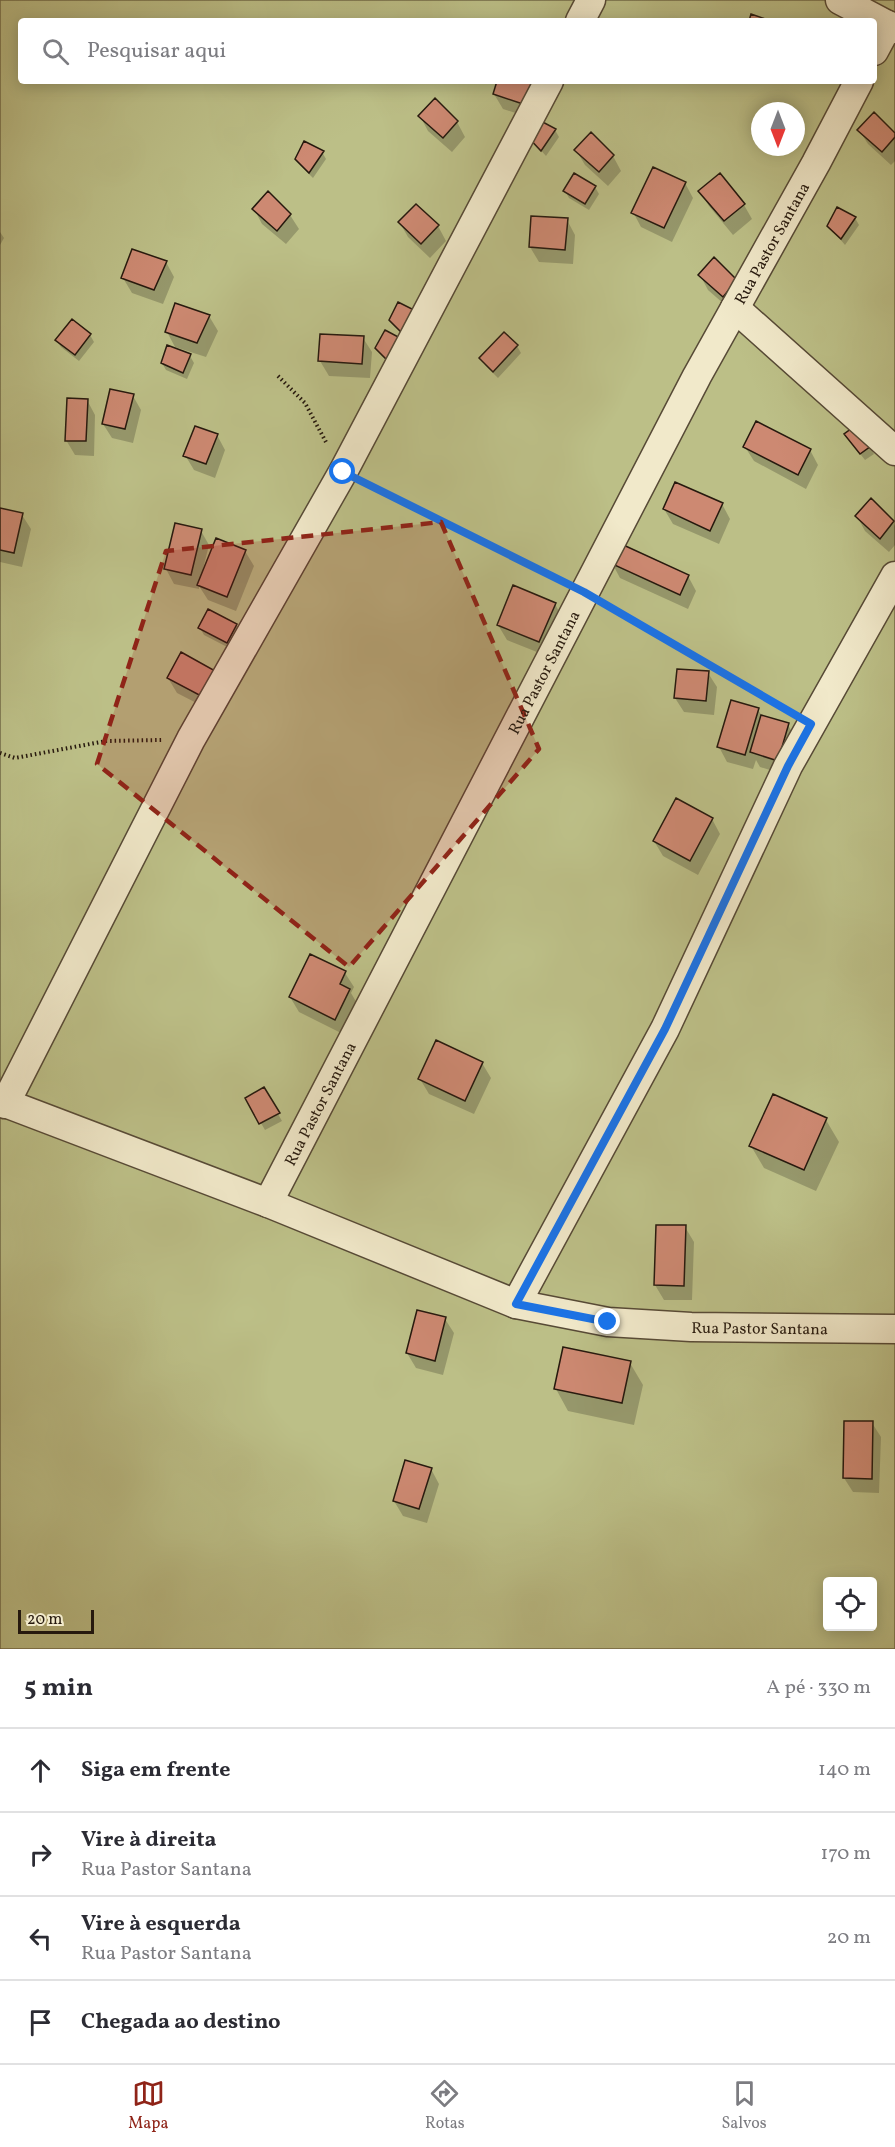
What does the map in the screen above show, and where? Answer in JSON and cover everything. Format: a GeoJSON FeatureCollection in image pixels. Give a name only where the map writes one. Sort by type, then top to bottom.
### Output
{"type":"FeatureCollection","features":[{"type":"Feature","properties":{"kind":"street"},"geometry":{"type":"LineString","coordinates":[[582,18],[591,0]]}},
{"type":"Feature","properties":{"kind":"street"},"geometry":{"type":"LineString","coordinates":[[840,0],[874,18]]}},
{"type":"Feature","properties":{"kind":"street"},"geometry":{"type":"LineString","coordinates":[[877,20],[891,27],[877,47]]}},
{"type":"Feature","properties":{"kind":"street","name":"Rua Pastor Santana"},"geometry":{"type":"LineString","coordinates":[[547,84],[343,472],[192,739],[3,1102],[268,1203],[516,1304],[608,1322],[691,1327],[895,1329]]}},
{"type":"Feature","properties":{"kind":"street","name":"Rua Pastor Santana"},"geometry":{"type":"LineString","coordinates":[[268,1203],[697,376],[857,84]]}},
{"type":"Feature","properties":{"kind":"street"},"geometry":{"type":"LineString","coordinates":[[735,308],[895,451]]}},
{"type":"Feature","properties":{"kind":"street"},"geometry":{"type":"LineString","coordinates":[[516,1304],[665,1029],[788,766],[895,576]]}},
{"type":"Feature","properties":{"kind":"path"},"geometry":{"type":"LineString","coordinates":[[278,376],[304,403],[343,472],[584,592],[811,724]]}},
{"type":"Feature","properties":{"kind":"path"},"geometry":{"type":"LineString","coordinates":[[0,753],[15,758],[106,741],[192,739]]}},
{"type":"Feature","properties":{"kind":"highlighted area"},"geometry":{"type":"Polygon","coordinates":[[[441,522],[539,749],[349,967],[97,764],[166,551],[441,522]]]}},
{"type":"Feature","properties":{"kind":"green space"},"geometry":{"type":"Polygon","coordinates":[[[0,0],[895,0],[895,1649],[0,1649],[0,0]]]}},
{"type":"Feature","properties":{"kind":"building"},"geometry":{"type":"Polygon","coordinates":[[[751,14],[762,18],[750,18],[751,14]]]}},
{"type":"Feature","properties":{"kind":"building"},"geometry":{"type":"Polygon","coordinates":[[[496,84],[534,84],[523,104],[493,94],[496,84]]]}},
{"type":"Feature","properties":{"kind":"building"},"geometry":{"type":"Polygon","coordinates":[[[435,98],[458,121],[443,138],[418,116],[435,98]]]}},
{"type":"Feature","properties":{"kind":"building"},"geometry":{"type":"Polygon","coordinates":[[[874,112],[895,133],[895,137],[882,152],[857,130],[874,112]]]}},
{"type":"Feature","properties":{"kind":"building"},"geometry":{"type":"Polygon","coordinates":[[[537,119],[556,129],[541,151],[528,137],[537,119]]]}},
{"type":"Feature","properties":{"kind":"building"},"geometry":{"type":"Polygon","coordinates":[[[591,132],[614,155],[599,172],[574,150],[591,132]]]}},
{"type":"Feature","properties":{"kind":"building"},"geometry":{"type":"Polygon","coordinates":[[[304,141],[324,151],[309,173],[295,159],[304,141]]]}},
{"type":"Feature","properties":{"kind":"building"},"geometry":{"type":"Polygon","coordinates":[[[653,167],[686,182],[664,228],[631,213],[653,167]]]}},
{"type":"Feature","properties":{"kind":"building"},"geometry":{"type":"Polygon","coordinates":[[[574,173],[596,186],[585,204],[563,191],[574,173]]]}},
{"type":"Feature","properties":{"kind":"building"},"geometry":{"type":"Polygon","coordinates":[[[720,173],[745,204],[724,221],[698,191],[720,173]]]}},
{"type":"Feature","properties":{"kind":"building"},"geometry":{"type":"Polygon","coordinates":[[[268,191],[291,214],[277,231],[252,209],[268,191]]]}},
{"type":"Feature","properties":{"kind":"building"},"geometry":{"type":"Polygon","coordinates":[[[416,204],[439,225],[421,244],[398,222],[416,204]]]}},
{"type":"Feature","properties":{"kind":"building"},"geometry":{"type":"Polygon","coordinates":[[[837,207],[856,217],[841,239],[827,226],[837,207]]]}},
{"type":"Feature","properties":{"kind":"building"},"geometry":{"type":"Polygon","coordinates":[[[531,216],[568,218],[565,250],[529,247],[531,216]]]}},
{"type":"Feature","properties":{"kind":"building"},"geometry":{"type":"Polygon","coordinates":[[[132,249],[167,261],[154,290],[121,278],[132,249]]]}},
{"type":"Feature","properties":{"kind":"building"},"geometry":{"type":"Polygon","coordinates":[[[714,257],[737,280],[723,297],[698,275],[714,257]]]}},
{"type":"Feature","properties":{"kind":"building"},"geometry":{"type":"Polygon","coordinates":[[[398,302],[418,312],[403,334],[389,320],[398,302]]]}},
{"type":"Feature","properties":{"kind":"building"},"geometry":{"type":"Polygon","coordinates":[[[175,303],[210,315],[197,343],[165,332],[175,303]]]}},
{"type":"Feature","properties":{"kind":"building"},"geometry":{"type":"Polygon","coordinates":[[[72,319],[91,334],[75,355],[55,340],[72,319]]]}},
{"type":"Feature","properties":{"kind":"building"},"geometry":{"type":"Polygon","coordinates":[[[385,330],[404,340],[389,362],[375,348],[385,330]]]}},
{"type":"Feature","properties":{"kind":"building"},"geometry":{"type":"Polygon","coordinates":[[[504,332],[518,345],[493,372],[479,358],[504,332]]]}},
{"type":"Feature","properties":{"kind":"building"},"geometry":{"type":"Polygon","coordinates":[[[320,334],[364,336],[362,364],[318,361],[320,334]]]}},
{"type":"Feature","properties":{"kind":"building"},"geometry":{"type":"Polygon","coordinates":[[[167,345],[191,354],[183,373],[161,363],[167,345]]]}},
{"type":"Feature","properties":{"kind":"building"},"geometry":{"type":"Polygon","coordinates":[[[110,389],[134,394],[125,429],[102,424],[110,389]]]}},
{"type":"Feature","properties":{"kind":"building"},"geometry":{"type":"Polygon","coordinates":[[[67,398],[88,399],[86,441],[65,441],[67,398]]]}},
{"type":"Feature","properties":{"kind":"building"},"geometry":{"type":"Polygon","coordinates":[[[756,421],[811,449],[798,475],[743,447],[756,421]]]}},
{"type":"Feature","properties":{"kind":"building"},"geometry":{"type":"Polygon","coordinates":[[[195,426],[218,434],[206,464],[183,456],[195,426]]]}},
{"type":"Feature","properties":{"kind":"building"},"geometry":{"type":"Polygon","coordinates":[[[855,426],[871,446],[860,454],[844,434],[855,426]]]}},
{"type":"Feature","properties":{"kind":"building"},"geometry":{"type":"Polygon","coordinates":[[[675,482],[723,503],[710,531],[663,509],[675,482]]]}},
{"type":"Feature","properties":{"kind":"building"},"geometry":{"type":"Polygon","coordinates":[[[871,498],[894,521],[880,539],[855,516],[871,498]]]}},
{"type":"Feature","properties":{"kind":"building"},"geometry":{"type":"Polygon","coordinates":[[[0,508],[23,513],[14,553],[0,550],[0,508]]]}},
{"type":"Feature","properties":{"kind":"building"},"geometry":{"type":"Polygon","coordinates":[[[175,523],[202,529],[191,575],[164,569],[175,523]]]}},
{"type":"Feature","properties":{"kind":"building"},"geometry":{"type":"Polygon","coordinates":[[[216,538],[246,550],[227,597],[197,585],[216,538]]]}},
{"type":"Feature","properties":{"kind":"building"},"geometry":{"type":"Polygon","coordinates":[[[619,543],[689,575],[680,595],[610,563],[619,543]]]}},
{"type":"Feature","properties":{"kind":"building"},"geometry":{"type":"Polygon","coordinates":[[[513,585],[556,603],[539,642],[497,625],[513,585]]]}},
{"type":"Feature","properties":{"kind":"building"},"geometry":{"type":"Polygon","coordinates":[[[208,609],[237,624],[227,643],[198,628],[208,609]]]}},
{"type":"Feature","properties":{"kind":"building"},"geometry":{"type":"Polygon","coordinates":[[[181,652],[217,672],[203,697],[167,678],[181,652]]]}},
{"type":"Feature","properties":{"kind":"building"},"geometry":{"type":"Polygon","coordinates":[[[677,669],[709,671],[706,701],[674,698],[677,669]]]}},
{"type":"Feature","properties":{"kind":"building"},"geometry":{"type":"Polygon","coordinates":[[[731,700],[759,708],[745,755],[717,747],[731,700]]]}},
{"type":"Feature","properties":{"kind":"building"},"geometry":{"type":"Polygon","coordinates":[[[761,715],[789,723],[778,761],[750,752],[761,715]]]}},
{"type":"Feature","properties":{"kind":"building"},"geometry":{"type":"Polygon","coordinates":[[[676,798],[713,818],[690,861],[653,841],[676,798]]]}},
{"type":"Feature","properties":{"kind":"building"},"geometry":{"type":"Polygon","coordinates":[[[310,954],[346,971],[340,984],[350,989],[335,1020],[289,997],[310,954]]]}},
{"type":"Feature","properties":{"kind":"building"},"geometry":{"type":"Polygon","coordinates":[[[436,1040],[483,1062],[465,1101],[418,1079],[436,1040]]]}},
{"type":"Feature","properties":{"kind":"building"},"geometry":{"type":"Polygon","coordinates":[[[264,1087],[280,1113],[259,1124],[245,1098],[264,1087]]]}},
{"type":"Feature","properties":{"kind":"building"},"geometry":{"type":"Polygon","coordinates":[[[773,1094],[827,1118],[804,1170],[749,1146],[773,1094]]]}},
{"type":"Feature","properties":{"kind":"building"},"geometry":{"type":"Polygon","coordinates":[[[656,1225],[686,1225],[684,1286],[654,1285],[656,1225]]]}},
{"type":"Feature","properties":{"kind":"building"},"geometry":{"type":"Polygon","coordinates":[[[417,1310],[446,1317],[435,1361],[406,1353],[417,1310]]]}},
{"type":"Feature","properties":{"kind":"building"},"geometry":{"type":"Polygon","coordinates":[[[563,1347],[631,1361],[622,1403],[554,1389],[563,1347]]]}},
{"type":"Feature","properties":{"kind":"building"},"geometry":{"type":"Polygon","coordinates":[[[844,1421],[873,1421],[872,1479],[843,1478],[844,1421]]]}},
{"type":"Feature","properties":{"kind":"building"},"geometry":{"type":"Polygon","coordinates":[[[405,1460],[432,1468],[419,1509],[393,1501],[405,1460]]]}},
{"type":"Feature","properties":{"kind":"route"},"geometry":{"type":"LineString","coordinates":[[343,472],[584,592],[811,724],[788,766],[665,1029],[516,1304],[608,1322]]}}]}
